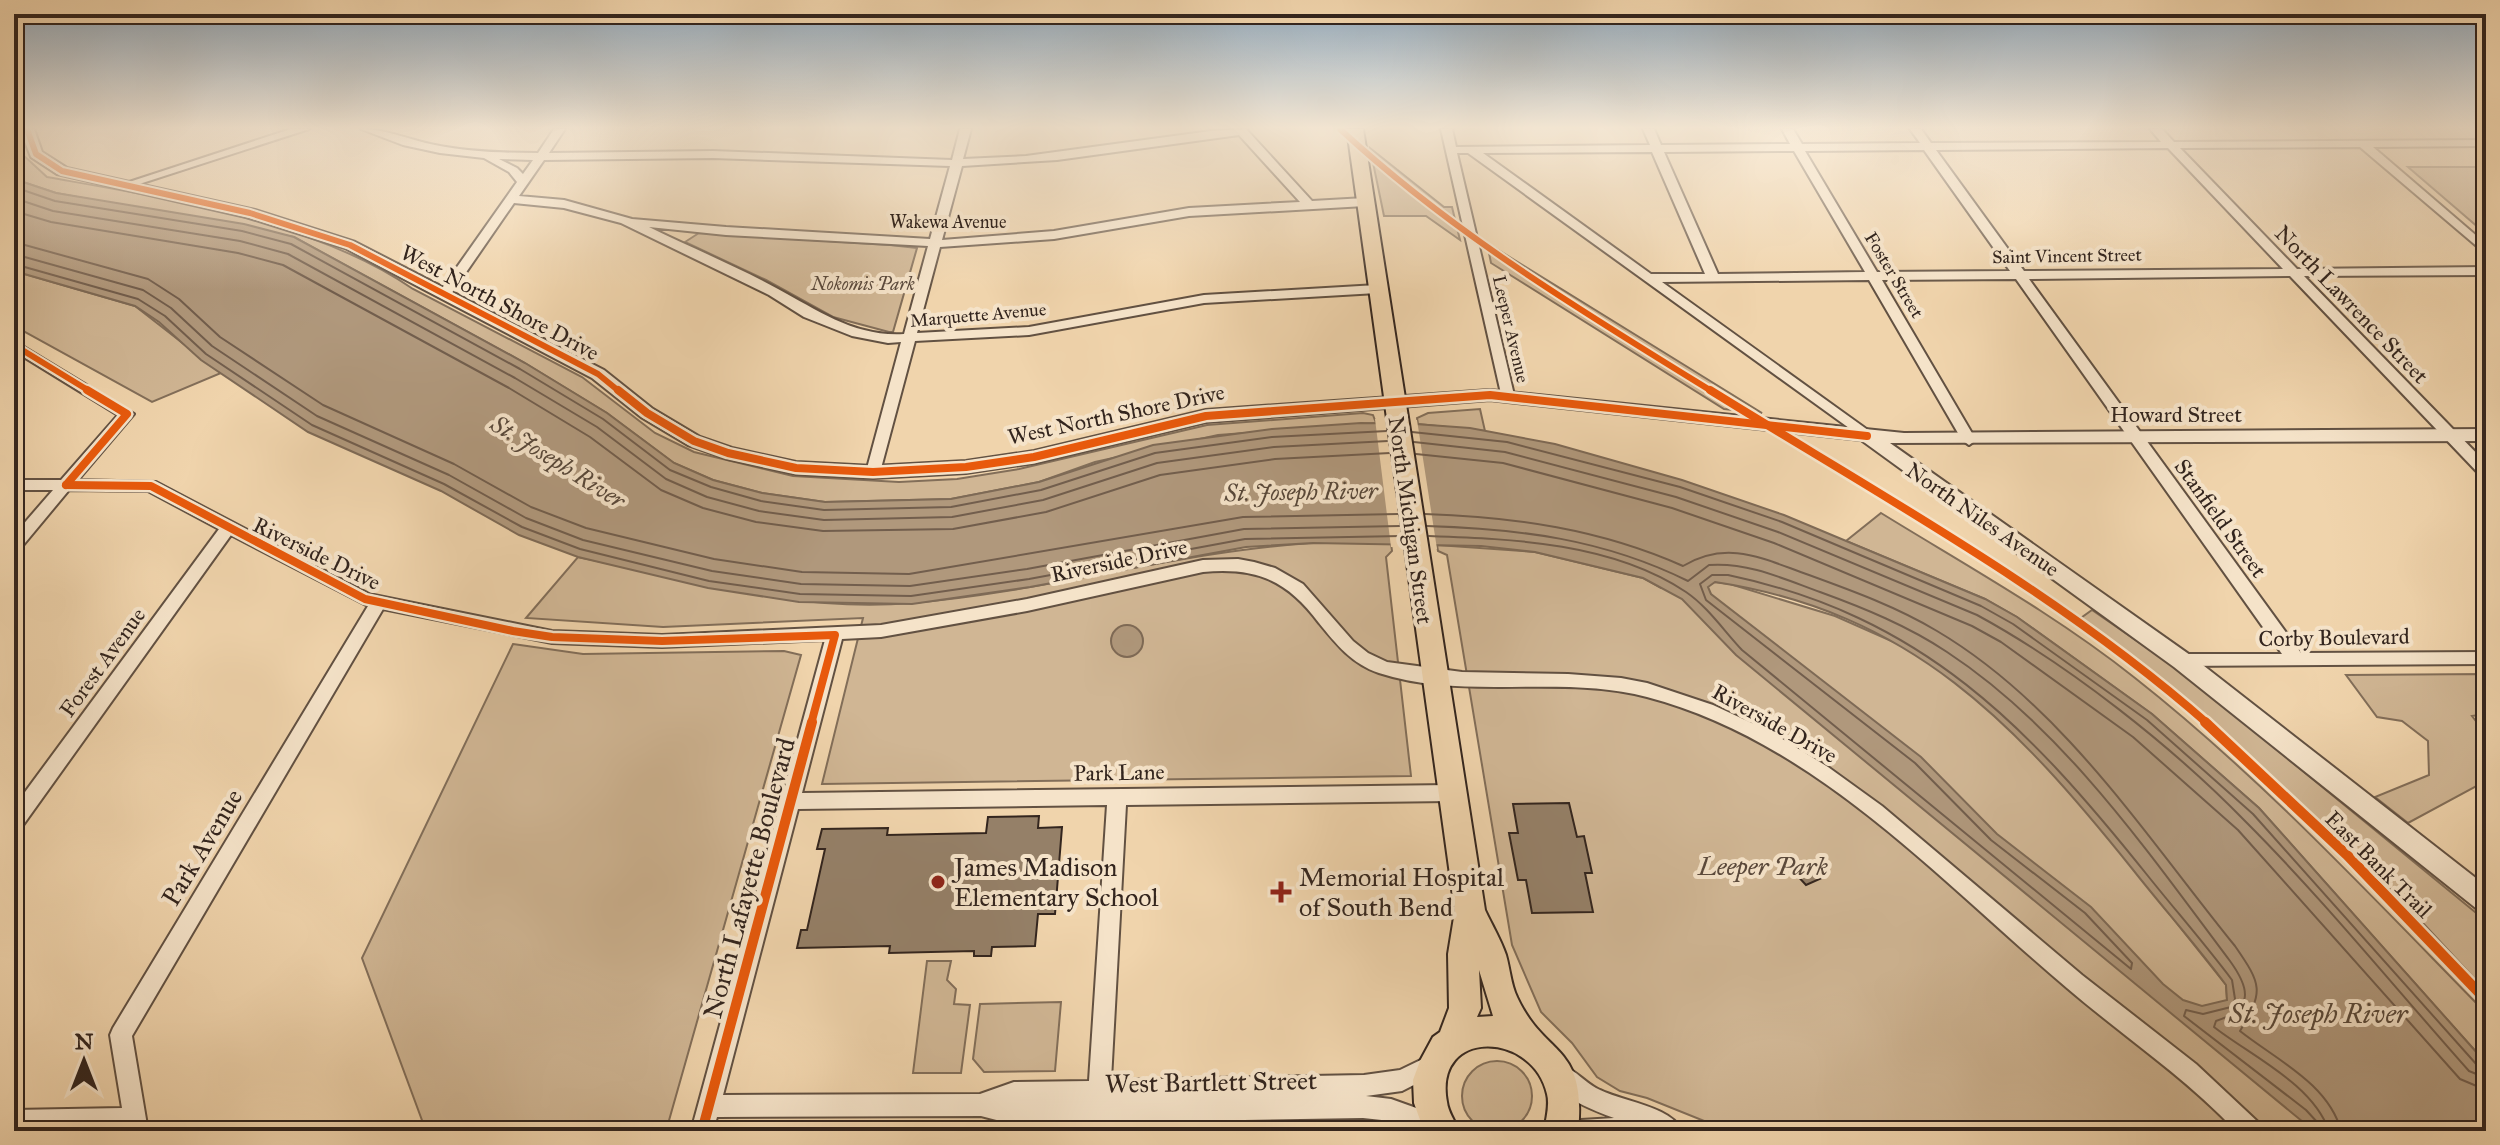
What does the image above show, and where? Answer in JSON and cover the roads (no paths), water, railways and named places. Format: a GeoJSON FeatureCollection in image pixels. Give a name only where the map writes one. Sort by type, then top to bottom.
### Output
{"type":"FeatureCollection","features":[{"type":"Feature","properties":{"kind":"main road","name":"North Michigan Street"},"geometry":{"type":"LineString","coordinates":[[1362,182],[1450,793],[1470,911],[1490,953],[1503,1004],[1529,1041],[1558,1070]]}},
{"type":"Feature","properties":{"kind":"main road","name":"North Michigan Street"},"geometry":{"type":"LineString","coordinates":[[1441,1129],[1430,1106],[1428,1084],[1465,1008],[1463,954],[1470,911]]}},
{"type":"Feature","properties":{"kind":"main road"},"geometry":{"type":"LineString","coordinates":[[1443,1051],[1487,1030],[1529,1041]]}},
{"type":"Feature","properties":{"kind":"main road"},"geometry":{"type":"LineString","coordinates":[[1558,1070],[1565,1105],[1561,1131]]}},
{"type":"Feature","properties":{"kind":"street","name":"West North Shore Drive"},"geometry":{"type":"LineString","coordinates":[[113,182],[302,227],[366,252],[598,374],[647,413],[694,441],[728,453],[796,468],[920,471],[1010,461],[1206,416],[1394,409],[1507,395]]}},
{"type":"Feature","properties":{"kind":"street"},"geometry":{"type":"LineString","coordinates":[[126,185],[134,182]]}},
{"type":"Feature","properties":{"kind":"street"},"geometry":{"type":"LineString","coordinates":[[873,472],[952,182]]}},
{"type":"Feature","properties":{"kind":"street"},"geometry":{"type":"LineString","coordinates":[[1288,182],[1308,204]]}},
{"type":"Feature","properties":{"kind":"street","name":"Leeper Avenue"},"geometry":{"type":"LineString","coordinates":[[1458,182],[1507,395]]}},
{"type":"Feature","properties":{"kind":"street","name":"North Niles Avenue"},"geometry":{"type":"LineString","coordinates":[[1516,182],[2182,661],[2486,901]]}},
{"type":"Feature","properties":{"kind":"street"},"geometry":{"type":"LineString","coordinates":[[1672,182],[1713,277]]}},
{"type":"Feature","properties":{"kind":"street","name":"Foster Street"},"geometry":{"type":"LineString","coordinates":[[1819,182],[1969,440]]}},
{"type":"Feature","properties":{"kind":"street","name":"Stanfield Street"},"geometry":{"type":"LineString","coordinates":[[1953,182],[2296,660]]}},
{"type":"Feature","properties":{"kind":"street","name":"North Lawrence Street"},"geometry":{"type":"LineString","coordinates":[[2207,182],[2486,472]]}},
{"type":"Feature","properties":{"kind":"street"},"geometry":{"type":"LineString","coordinates":[[2408,182],[2486,250]]}},
{"type":"Feature","properties":{"kind":"street"},"geometry":{"type":"LineString","coordinates":[[444,294],[524,183]]}},
{"type":"Feature","properties":{"kind":"street","name":"Marquette Avenue"},"geometry":{"type":"LineString","coordinates":[[512,199],[564,204],[625,220],[774,292],[832,325],[888,339],[1029,331],[1204,299],[1377,289]]}},
{"type":"Feature","properties":{"kind":"street","name":"Wakewa Avenue"},"geometry":{"type":"LineString","coordinates":[[625,220],[726,231],[936,244],[1018,240],[1189,212],[1365,202]]}},
{"type":"Feature","properties":{"kind":"street","name":"Saint Vincent Street"},"geometry":{"type":"LineString","coordinates":[[1649,278],[2486,271]]}},
{"type":"Feature","properties":{"kind":"street"},"geometry":{"type":"LineString","coordinates":[[14,345],[127,414],[14,545]]}},
{"type":"Feature","properties":{"kind":"street","name":"Howard Street"},"geometry":{"type":"LineString","coordinates":[[1507,395],[1867,436],[1969,440],[2486,435]]}},
{"type":"Feature","properties":{"kind":"street","name":"Riverside Drive"},"geometry":{"type":"LineString","coordinates":[[14,485],[151,486],[227,529],[378,603],[552,637],[662,641],[835,635],[940,622],[1203,566],[1241,563],[1258,566],[1290,581],[1309,598],[1343,643],[1366,661],[1384,668],[1433,676],[1570,681],[1646,690],[1715,713],[1757,735],[1825,777],[1902,835],[2078,984],[2176,1061],[2251,1131]]}},
{"type":"Feature","properties":{"kind":"street","name":"Forest Avenue"},"geometry":{"type":"LineString","coordinates":[[14,822],[227,529]]}},
{"type":"Feature","properties":{"kind":"street","name":"Park Avenue"},"geometry":{"type":"LineString","coordinates":[[136,1125],[121,1035],[378,603]]}},
{"type":"Feature","properties":{"kind":"street","name":"North Lafayette Boulevard"},"geometry":{"type":"LineString","coordinates":[[702,1131],[835,635]]}},
{"type":"Feature","properties":{"kind":"street","name":"Corby Boulevard"},"geometry":{"type":"LineString","coordinates":[[2182,661],[2486,658]]}},
{"type":"Feature","properties":{"kind":"street","name":"Park Lane"},"geometry":{"type":"LineString","coordinates":[[789,801],[1450,793]]}},
{"type":"Feature","properties":{"kind":"street"},"geometry":{"type":"LineString","coordinates":[[1099,1101],[1117,796]]}},
{"type":"Feature","properties":{"kind":"street","name":"West Bartlett Street"},"geometry":{"type":"LineString","coordinates":[[709,1106],[981,1105],[1012,1113],[1099,1101],[1364,1086],[1402,1080],[1443,1051]]}},
{"type":"Feature","properties":{"kind":"street"},"geometry":{"type":"LineString","coordinates":[[1558,1070],[1590,1100],[1655,1120],[1671,1131]]}},
{"type":"Feature","properties":{"kind":"street","name":"West Bartlett Street"},"geometry":{"type":"LineString","coordinates":[[1099,1101],[1363,1107],[1391,1110],[1441,1129]]}},
{"type":"Feature","properties":{"kind":"street"},"geometry":{"type":"LineString","coordinates":[[14,1121],[136,1125]]}},
{"type":"Feature","properties":{"kind":"street"},"geometry":{"type":"LineString","coordinates":[[1581,1131],[1624,1128],[1648,1131]]}},
{"type":"Feature","properties":{"kind":"water","name":"St. Joseph River"},"geometry":{"type":"Polygon","coordinates":[[[14,182],[24,182],[56,193],[244,224],[294,237],[525,363],[607,413],[674,463],[713,480],[762,493],[825,502],[951,499],[1039,482],[1153,445],[1272,429],[1361,423],[1415,424],[1470,428],[1555,444],[1682,480],[1784,515],[1985,599],[2017,617],[2152,714],[2259,808],[2486,1063],[2486,1131],[2314,1131],[1736,655],[1682,599],[1643,578],[1535,552],[1481,546],[1313,543],[1246,547],[1030,587],[912,604],[799,602],[708,588],[578,557],[519,535],[441,491],[308,432],[201,360],[159,322],[135,306],[14,271],[14,182]],[[1715,582],[1708,587],[1711,594],[1921,757],[1997,834],[2091,907],[2163,984],[2183,1000],[2202,1006],[2227,1000],[2226,985],[2192,942],[2090,818],[2002,723],[1954,683],[1903,648],[1847,619],[1785,597],[1715,582]]]}},
{"type":"Feature","properties":{"kind":"water"},"geometry":{"type":"Polygon","coordinates":[[[1127,625],[1138,630],[1143,641],[1138,652],[1127,657],[1116,652],[1111,641],[1116,630],[1127,625]]]}},
{"type":"Feature","properties":{"kind":"place","name":"James Madison Elementary School"},"geometry":{"type":"Point","coordinates":[938,882]}},
{"type":"Feature","properties":{"kind":"place","name":"Memorial Hospital of South Bend"},"geometry":{"type":"Point","coordinates":[1281,892]}},
{"type":"Feature","properties":{"kind":"park label","name":"Nokomis Park"},"geometry":{"type":"Point","coordinates":[863,284]}},
{"type":"Feature","properties":{"kind":"park label","name":"Leeper Park"},"geometry":{"type":"Point","coordinates":[1763,866]}}]}
